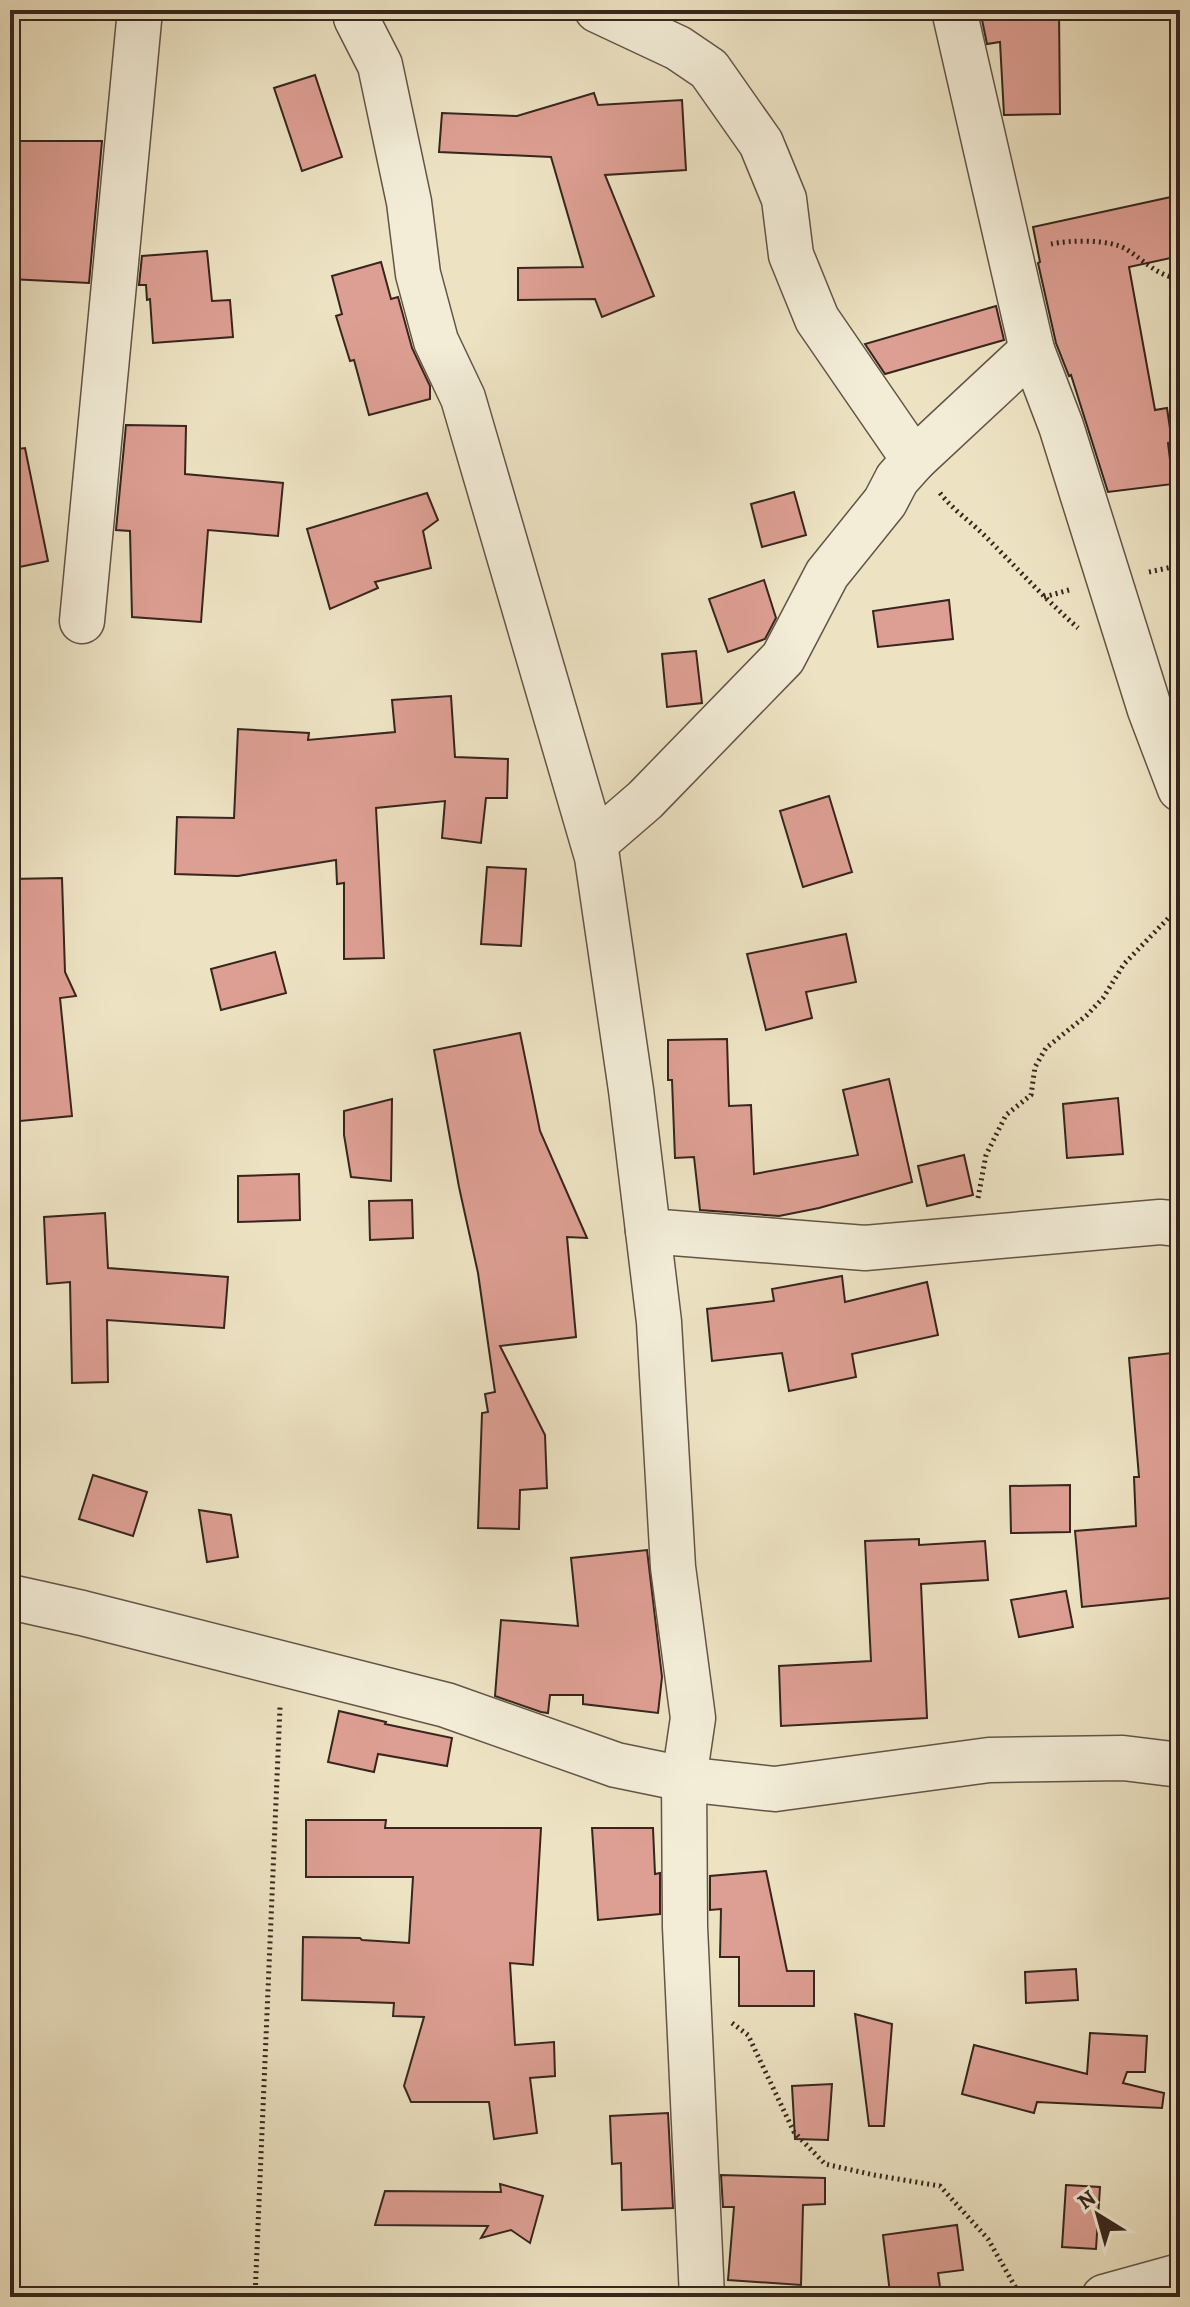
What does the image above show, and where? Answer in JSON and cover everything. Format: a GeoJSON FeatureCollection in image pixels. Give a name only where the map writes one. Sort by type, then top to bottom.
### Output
{"type":"FeatureCollection","features":[{"type":"Feature","properties":{"kind":"street"},"geometry":{"type":"LineString","coordinates":[[82,621],[140,10]]}},
{"type":"Feature","properties":{"kind":"street"},"geometry":{"type":"LineString","coordinates":[[356,10],[356,18],[380,65],[409,202],[418,274],[436,341],[463,398],[594,844],[631,1090],[659,1322],[673,1567],[693,1718],[684,1779],[686,1989],[702,2297]]}},
{"type":"Feature","properties":{"kind":"street"},"geometry":{"type":"LineString","coordinates":[[597,10],[678,48],[709,69],[761,143],[784,199],[791,255],[817,319],[914,460]]}},
{"type":"Feature","properties":{"kind":"street"},"geometry":{"type":"LineString","coordinates":[[954,10],[1032,350],[1061,426],[1150,710],[1180,789]]}},
{"type":"Feature","properties":{"kind":"street"},"geometry":{"type":"LineString","coordinates":[[594,844],[645,800],[783,658],[827,574],[885,502],[897,479],[1032,350]]}},
{"type":"Feature","properties":{"kind":"street"},"geometry":{"type":"LineString","coordinates":[[648,1231],[865,1248],[1160,1222],[1180,1224]]}},
{"type":"Feature","properties":{"kind":"street"},"geometry":{"type":"LineString","coordinates":[[10,1597],[446,1705],[616,1765],[684,1779],[775,1789],[989,1760],[1123,1758],[1180,1765]]}},
{"type":"Feature","properties":{"kind":"street"},"geometry":{"type":"LineString","coordinates":[[1104,2297],[1180,2276]]}},
{"type":"Feature","properties":{"kind":"path"},"geometry":{"type":"LineString","coordinates":[[1011,252],[1064,241],[1122,247],[1164,277],[1180,279]]}},
{"type":"Feature","properties":{"kind":"path"},"geometry":{"type":"LineString","coordinates":[[914,460],[951,508],[982,533],[1043,597],[1084,633]]}},
{"type":"Feature","properties":{"kind":"path"},"geometry":{"type":"LineString","coordinates":[[951,1241],[978,1197],[986,1155],[1006,1115],[1031,1095],[1035,1067],[1046,1048],[1087,1015],[1103,998],[1124,964],[1180,906]]}},
{"type":"Feature","properties":{"kind":"path"},"geometry":{"type":"LineString","coordinates":[[255,2297],[282,1663]]}},
{"type":"Feature","properties":{"kind":"path"},"geometry":{"type":"LineString","coordinates":[[686,1989],[748,2035],[794,2132],[825,2164],[940,2186],[988,2239],[1021,2297]]}},
{"type":"Feature","properties":{"kind":"building"},"geometry":{"type":"Polygon","coordinates":[[[980,10],[1059,10],[1060,114],[1004,115],[1000,42],[987,44],[980,10]]]}},
{"type":"Feature","properties":{"kind":"building"},"geometry":{"type":"Polygon","coordinates":[[[315,75],[342,157],[302,171],[274,88],[315,75]]]}},
{"type":"Feature","properties":{"kind":"building"},"geometry":{"type":"Polygon","coordinates":[[[594,93],[598,105],[682,100],[686,170],[605,175],[654,296],[602,317],[595,299],[518,300],[518,268],[583,267],[551,157],[439,152],[442,113],[517,116],[594,93]]]}},
{"type":"Feature","properties":{"kind":"building"},"geometry":{"type":"Polygon","coordinates":[[[17,141],[102,141],[89,283],[10,279],[17,141]]]}},
{"type":"Feature","properties":{"kind":"building"},"geometry":{"type":"Polygon","coordinates":[[[1180,195],[1180,256],[1129,267],[1155,410],[1167,408],[1173,484],[1108,492],[1071,375],[1056,343],[1033,227],[1180,195]]]}},
{"type":"Feature","properties":{"kind":"building"},"geometry":{"type":"Polygon","coordinates":[[[207,251],[212,301],[230,300],[233,337],[153,343],[150,299],[147,300],[146,285],[139,285],[142,256],[207,251]]]}},
{"type":"Feature","properties":{"kind":"building"},"geometry":{"type":"Polygon","coordinates":[[[381,262],[391,299],[398,297],[412,348],[430,386],[430,399],[369,415],[354,360],[350,361],[336,316],[342,314],[332,276],[381,262]]]}},
{"type":"Feature","properties":{"kind":"building"},"geometry":{"type":"Polygon","coordinates":[[[996,306],[1004,340],[885,374],[865,344],[996,306]]]}},
{"type":"Feature","properties":{"kind":"building"},"geometry":{"type":"Polygon","coordinates":[[[126,425],[186,426],[185,474],[283,483],[278,536],[208,530],[201,622],[132,617],[130,531],[116,530],[126,425]]]}},
{"type":"Feature","properties":{"kind":"building"},"geometry":{"type":"Polygon","coordinates":[[[25,448],[48,561],[10,569],[10,450],[25,448]]]}},
{"type":"Feature","properties":{"kind":"building"},"geometry":{"type":"Polygon","coordinates":[[[794,492],[806,535],[762,547],[751,504],[794,492]]]}},
{"type":"Feature","properties":{"kind":"building"},"geometry":{"type":"Polygon","coordinates":[[[427,493],[438,520],[423,531],[431,568],[375,582],[378,588],[330,609],[307,529],[427,493]]]}},
{"type":"Feature","properties":{"kind":"building"},"geometry":{"type":"Polygon","coordinates":[[[764,580],[776,618],[765,639],[728,652],[709,599],[764,580]]]}},
{"type":"Feature","properties":{"kind":"building"},"geometry":{"type":"Polygon","coordinates":[[[949,600],[953,639],[878,647],[873,611],[949,600]]]}},
{"type":"Feature","properties":{"kind":"building"},"geometry":{"type":"Polygon","coordinates":[[[696,651],[702,703],[667,707],[662,654],[696,651]]]}},
{"type":"Feature","properties":{"kind":"building"},"geometry":{"type":"Polygon","coordinates":[[[451,696],[455,757],[508,759],[507,798],[486,798],[481,843],[442,838],[445,801],[376,808],[384,958],[344,959],[344,883],[337,884],[336,860],[238,876],[175,874],[177,817],[234,818],[238,729],[309,733],[308,740],[395,732],[392,700],[451,696]]]}},
{"type":"Feature","properties":{"kind":"building"},"geometry":{"type":"Polygon","coordinates":[[[829,796],[852,872],[803,887],[780,811],[829,796]]]}},
{"type":"Feature","properties":{"kind":"building"},"geometry":{"type":"Polygon","coordinates":[[[487,867],[526,869],[521,946],[481,944],[487,867]]]}},
{"type":"Feature","properties":{"kind":"building"},"geometry":{"type":"Polygon","coordinates":[[[62,878],[65,972],[76,996],[60,998],[72,1116],[10,1122],[10,879],[62,878]]]}},
{"type":"Feature","properties":{"kind":"building"},"geometry":{"type":"Polygon","coordinates":[[[846,934],[856,982],[806,992],[812,1018],[766,1030],[747,954],[846,934]]]}},
{"type":"Feature","properties":{"kind":"building"},"geometry":{"type":"Polygon","coordinates":[[[275,952],[286,993],[221,1010],[211,969],[275,952]]]}},
{"type":"Feature","properties":{"kind":"building"},"geometry":{"type":"Polygon","coordinates":[[[520,1033],[540,1131],[587,1238],[567,1237],[576,1337],[500,1346],[545,1435],[547,1488],[520,1490],[519,1529],[478,1528],[482,1413],[488,1412],[485,1394],[495,1392],[478,1273],[434,1050],[520,1033]]]}},
{"type":"Feature","properties":{"kind":"building"},"geometry":{"type":"Polygon","coordinates":[[[727,1039],[729,1106],[751,1105],[754,1174],[858,1155],[843,1090],[889,1079],[912,1182],[779,1216],[700,1210],[694,1157],[675,1158],[668,1040],[727,1039]]]}},
{"type":"Feature","properties":{"kind":"building"},"geometry":{"type":"Polygon","coordinates":[[[1118,1098],[1123,1154],[1067,1158],[1063,1104],[1118,1098]]]}},
{"type":"Feature","properties":{"kind":"building"},"geometry":{"type":"Polygon","coordinates":[[[392,1099],[391,1181],[351,1177],[344,1135],[344,1111],[392,1099]]]}},
{"type":"Feature","properties":{"kind":"building"},"geometry":{"type":"Polygon","coordinates":[[[964,1155],[973,1195],[927,1206],[918,1166],[964,1155]]]}},
{"type":"Feature","properties":{"kind":"building"},"geometry":{"type":"Polygon","coordinates":[[[299,1174],[300,1220],[238,1222],[238,1176],[299,1174]]]}},
{"type":"Feature","properties":{"kind":"building"},"geometry":{"type":"Polygon","coordinates":[[[412,1200],[413,1238],[370,1240],[369,1201],[412,1200]]]}},
{"type":"Feature","properties":{"kind":"building"},"geometry":{"type":"Polygon","coordinates":[[[105,1213],[108,1268],[228,1277],[224,1328],[107,1320],[108,1382],[72,1383],[70,1282],[47,1284],[44,1217],[105,1213]]]}},
{"type":"Feature","properties":{"kind":"building"},"geometry":{"type":"Polygon","coordinates":[[[842,1276],[845,1302],[927,1282],[938,1335],[852,1354],[856,1377],[789,1391],[782,1353],[712,1361],[707,1309],[774,1301],[772,1289],[842,1276]]]}},
{"type":"Feature","properties":{"kind":"building"},"geometry":{"type":"Polygon","coordinates":[[[1180,1352],[1180,1597],[1082,1607],[1075,1531],[1136,1526],[1134,1477],[1139,1477],[1129,1358],[1180,1352]]]}},
{"type":"Feature","properties":{"kind":"building"},"geometry":{"type":"Polygon","coordinates":[[[93,1475],[147,1492],[133,1536],[79,1519],[93,1475]]]}},
{"type":"Feature","properties":{"kind":"building"},"geometry":{"type":"Polygon","coordinates":[[[1070,1485],[1070,1532],[1011,1533],[1010,1486],[1070,1485]]]}},
{"type":"Feature","properties":{"kind":"building"},"geometry":{"type":"Polygon","coordinates":[[[199,1510],[231,1515],[238,1557],[207,1562],[199,1510]]]}},
{"type":"Feature","properties":{"kind":"building"},"geometry":{"type":"Polygon","coordinates":[[[919,1539],[919,1545],[985,1541],[988,1580],[921,1584],[927,1718],[781,1726],[779,1666],[871,1661],[865,1541],[919,1539]]]}},
{"type":"Feature","properties":{"kind":"building"},"geometry":{"type":"Polygon","coordinates":[[[647,1550],[662,1677],[658,1713],[583,1704],[583,1695],[550,1695],[548,1713],[495,1696],[501,1620],[578,1626],[571,1558],[647,1550]]]}},
{"type":"Feature","properties":{"kind":"building"},"geometry":{"type":"Polygon","coordinates":[[[1066,1591],[1073,1627],[1019,1637],[1011,1600],[1066,1591]]]}},
{"type":"Feature","properties":{"kind":"building"},"geometry":{"type":"Polygon","coordinates":[[[339,1711],[452,1738],[447,1766],[378,1754],[374,1772],[328,1762],[339,1711]]]}},
{"type":"Feature","properties":{"kind":"building"},"geometry":{"type":"Polygon","coordinates":[[[306,1820],[386,1820],[385,1828],[541,1828],[533,1965],[510,1963],[515,2045],[554,2042],[555,2076],[530,2078],[537,2133],[494,2139],[489,2102],[411,2102],[404,2086],[424,2017],[393,2016],[394,2003],[302,2000],[303,1937],[409,1943],[413,1877],[306,1877],[306,1820]]]}},
{"type":"Feature","properties":{"kind":"building"},"geometry":{"type":"Polygon","coordinates":[[[592,1828],[653,1828],[655,1874],[660,1873],[660,1914],[598,1920],[592,1828]]]}},
{"type":"Feature","properties":{"kind":"building"},"geometry":{"type":"Polygon","coordinates":[[[766,1871],[787,1971],[814,1971],[814,2006],[739,2006],[739,1957],[720,1957],[721,1909],[710,1910],[710,1876],[766,1871]]]}},
{"type":"Feature","properties":{"kind":"building"},"geometry":{"type":"Polygon","coordinates":[[[1076,1969],[1078,2000],[1026,2003],[1025,1972],[1076,1969]]]}},
{"type":"Feature","properties":{"kind":"building"},"geometry":{"type":"Polygon","coordinates":[[[855,2014],[892,2024],[884,2126],[869,2126],[855,2014]]]}},
{"type":"Feature","properties":{"kind":"building"},"geometry":{"type":"Polygon","coordinates":[[[1090,2033],[1147,2036],[1145,2072],[1127,2072],[1123,2083],[1164,2093],[1162,2108],[1037,2102],[1034,2113],[962,2094],[974,2045],[1087,2074],[1090,2033]]]}},
{"type":"Feature","properties":{"kind":"building"},"geometry":{"type":"Polygon","coordinates":[[[832,2084],[828,2140],[795,2139],[792,2086],[832,2084]]]}},
{"type":"Feature","properties":{"kind":"building"},"geometry":{"type":"Polygon","coordinates":[[[668,2113],[673,2208],[622,2210],[621,2163],[612,2164],[610,2116],[668,2113]]]}},
{"type":"Feature","properties":{"kind":"building"},"geometry":{"type":"Polygon","coordinates":[[[721,2175],[825,2178],[825,2204],[803,2205],[801,2285],[728,2280],[734,2207],[723,2207],[721,2175]]]}},
{"type":"Feature","properties":{"kind":"building"},"geometry":{"type":"Polygon","coordinates":[[[500,2184],[543,2196],[530,2243],[511,2230],[481,2238],[488,2226],[375,2225],[385,2191],[501,2192],[500,2184]]]}},
{"type":"Feature","properties":{"kind":"building"},"geometry":{"type":"Polygon","coordinates":[[[1066,2185],[1100,2187],[1096,2249],[1062,2247],[1066,2185]]]}},
{"type":"Feature","properties":{"kind":"building"},"geometry":{"type":"Polygon","coordinates":[[[957,2225],[963,2270],[938,2273],[940,2287],[890,2293],[883,2235],[957,2225]]]}}]}
